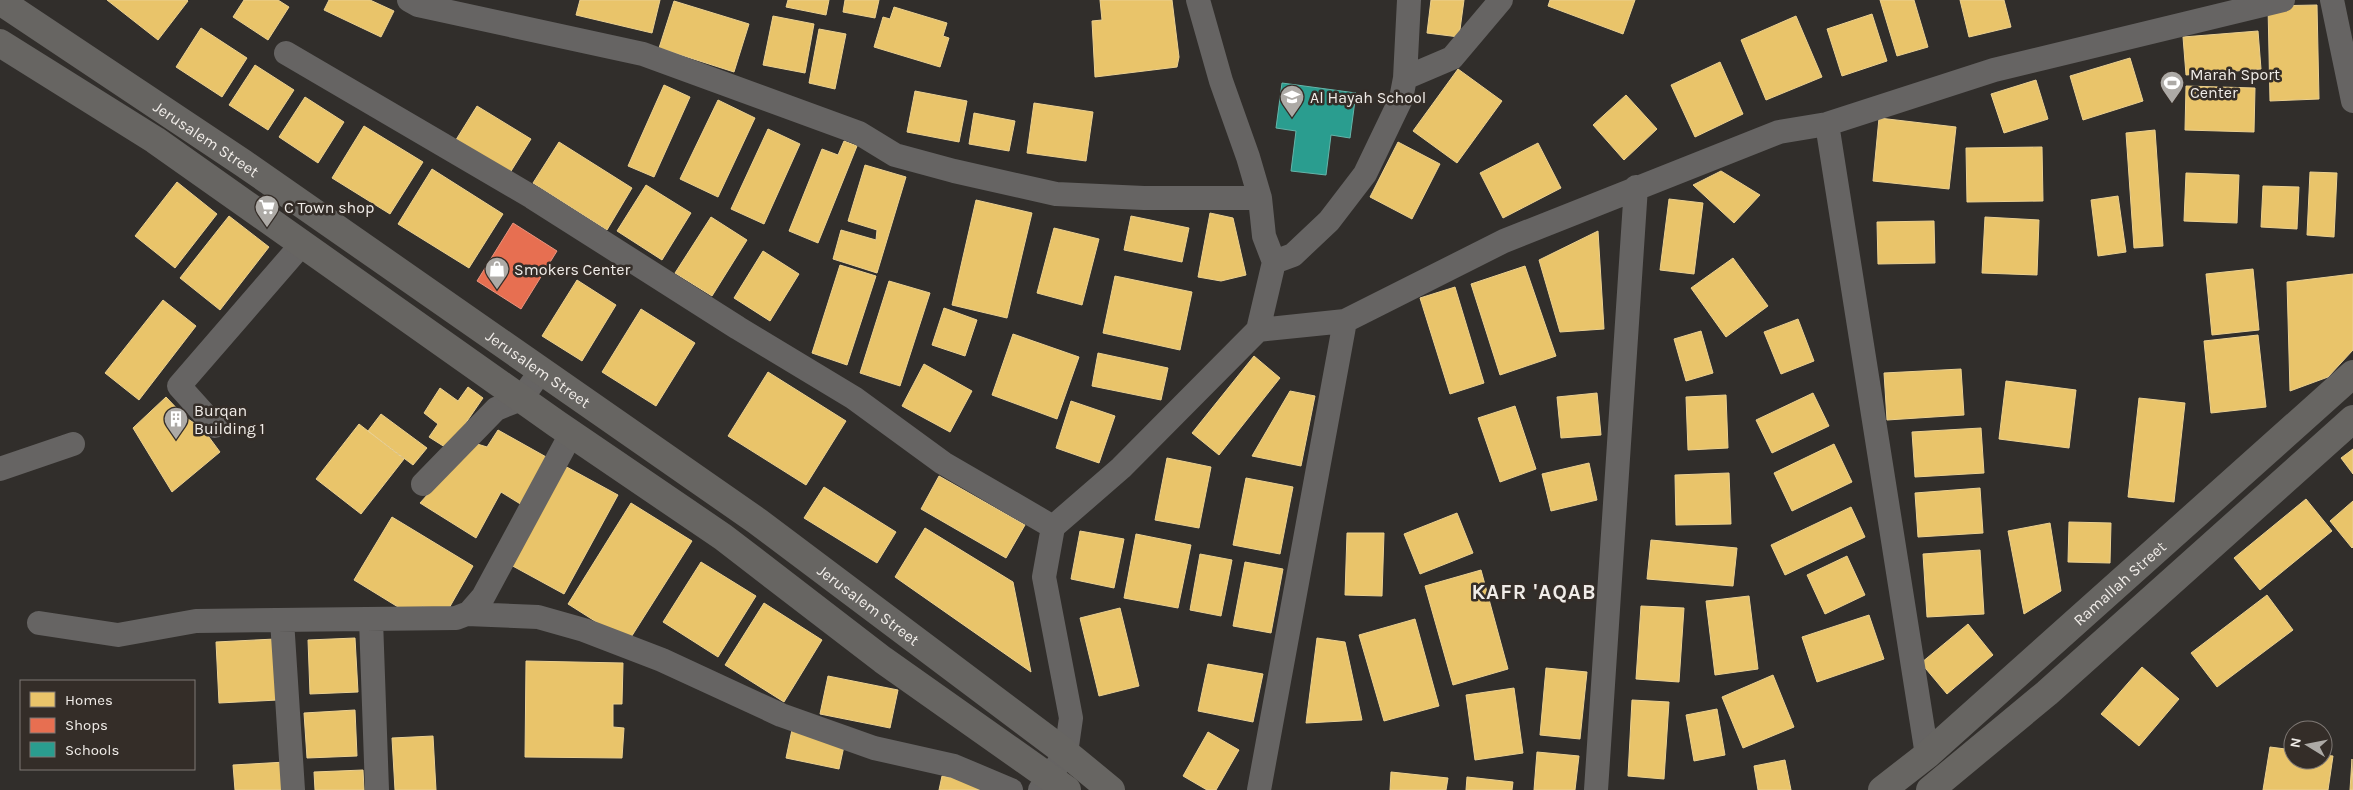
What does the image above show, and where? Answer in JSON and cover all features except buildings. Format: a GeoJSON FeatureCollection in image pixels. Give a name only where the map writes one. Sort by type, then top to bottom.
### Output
{"type":"FeatureCollection","features":[{"type":"Feature","properties":{"kind":"main road","name":"Jerusalem Street"},"geometry":{"type":"LineString","coordinates":[[0,1],[243,163],[757,521],[1066,753]]}},
{"type":"Feature","properties":{"kind":"main road","name":"Jerusalem Street"},"geometry":{"type":"LineString","coordinates":[[0,42],[156,140],[521,399],[723,537],[883,660],[1052,786]]}},
{"type":"Feature","properties":{"kind":"main road","name":"Ramallah Street"},"geometry":{"type":"LineString","coordinates":[[1882,790],[1927,755],[2353,374]]}},
{"type":"Feature","properties":{"kind":"main road"},"geometry":{"type":"LineString","coordinates":[[1930,790],[2047,693],[2353,419]]}},
{"type":"Feature","properties":{"kind":"main road"},"geometry":{"type":"LineString","coordinates":[[1066,753],[1110,790]]}},
{"type":"Feature","properties":{"kind":"street"},"geometry":{"type":"LineString","coordinates":[[409,0],[418,5],[643,54],[859,133],[895,156],[954,171],[1056,194],[1144,198],[1260,198]]}},
{"type":"Feature","properties":{"kind":"street"},"geometry":{"type":"LineString","coordinates":[[1052,786],[1066,753],[1071,718],[1044,577],[1053,527],[1121,468],[1258,330],[1274,262],[1264,236],[1260,198],[1248,157],[1221,82],[1198,0]]}},
{"type":"Feature","properties":{"kind":"street"},"geometry":{"type":"LineString","coordinates":[[1274,262],[1294,255],[1329,221],[1365,174],[1401,98],[1405,78],[1409,0]]}},
{"type":"Feature","properties":{"kind":"street"},"geometry":{"type":"LineString","coordinates":[[1405,78],[1452,58],[1501,0]]}},
{"type":"Feature","properties":{"kind":"street"},"geometry":{"type":"LineString","coordinates":[[1258,330],[1345,321],[1504,241],[1636,187],[1779,132],[1828,124],[1994,70],[2283,0]]}},
{"type":"Feature","properties":{"kind":"street"},"geometry":{"type":"LineString","coordinates":[[2332,0],[2353,101]]}},
{"type":"Feature","properties":{"kind":"street"},"geometry":{"type":"LineString","coordinates":[[286,54],[532,196],[714,313],[854,398],[943,462],[1053,527]]}},
{"type":"Feature","properties":{"kind":"street"},"geometry":{"type":"LineString","coordinates":[[1828,124],[1927,755]]}},
{"type":"Feature","properties":{"kind":"street"},"geometry":{"type":"LineString","coordinates":[[1596,790],[1636,187]]}},
{"type":"Feature","properties":{"kind":"street"},"geometry":{"type":"LineString","coordinates":[[215,426],[179,386],[302,244]]}},
{"type":"Feature","properties":{"kind":"street"},"geometry":{"type":"LineString","coordinates":[[1259,790],[1345,321]]}},
{"type":"Feature","properties":{"kind":"street"},"geometry":{"type":"LineString","coordinates":[[423,484],[496,409],[521,399],[541,371]]}},
{"type":"Feature","properties":{"kind":"street"},"geometry":{"type":"LineString","coordinates":[[467,614],[482,597],[571,434]]}},
{"type":"Feature","properties":{"kind":"street"},"geometry":{"type":"LineString","coordinates":[[0,468],[74,444]]}},
{"type":"Feature","properties":{"kind":"street"},"geometry":{"type":"LineString","coordinates":[[39,623],[118,635],[196,621],[456,618],[467,614],[538,617],[584,630],[662,660],[781,715],[874,748],[954,766],[1010,790]]}},
{"type":"Feature","properties":{"kind":"street"},"geometry":{"type":"LineString","coordinates":[[282,620],[293,790]]}},
{"type":"Feature","properties":{"kind":"street"},"geometry":{"type":"LineString","coordinates":[[371,620],[378,790]]}},
{"type":"Feature","properties":{"kind":"place","name":"Marah Sport Center"},"geometry":{"type":"Point","coordinates":[2172,104]}},
{"type":"Feature","properties":{"kind":"place","name":"Al Hayah School"},"geometry":{"type":"Point","coordinates":[1292,118]}},
{"type":"Feature","properties":{"kind":"place","name":"C Town shop"},"geometry":{"type":"Point","coordinates":[267,228]}},
{"type":"Feature","properties":{"kind":"place","name":"Smokers Center"},"geometry":{"type":"Point","coordinates":[497,290]}},
{"type":"Feature","properties":{"kind":"place","name":"Burqan Building 1"},"geometry":{"type":"Point","coordinates":[176,440]}},
{"type":"Feature","properties":{"kind":"district","name":"KAFR 'AQAB"},"geometry":{"type":"Point","coordinates":[1534,592]}}]}
